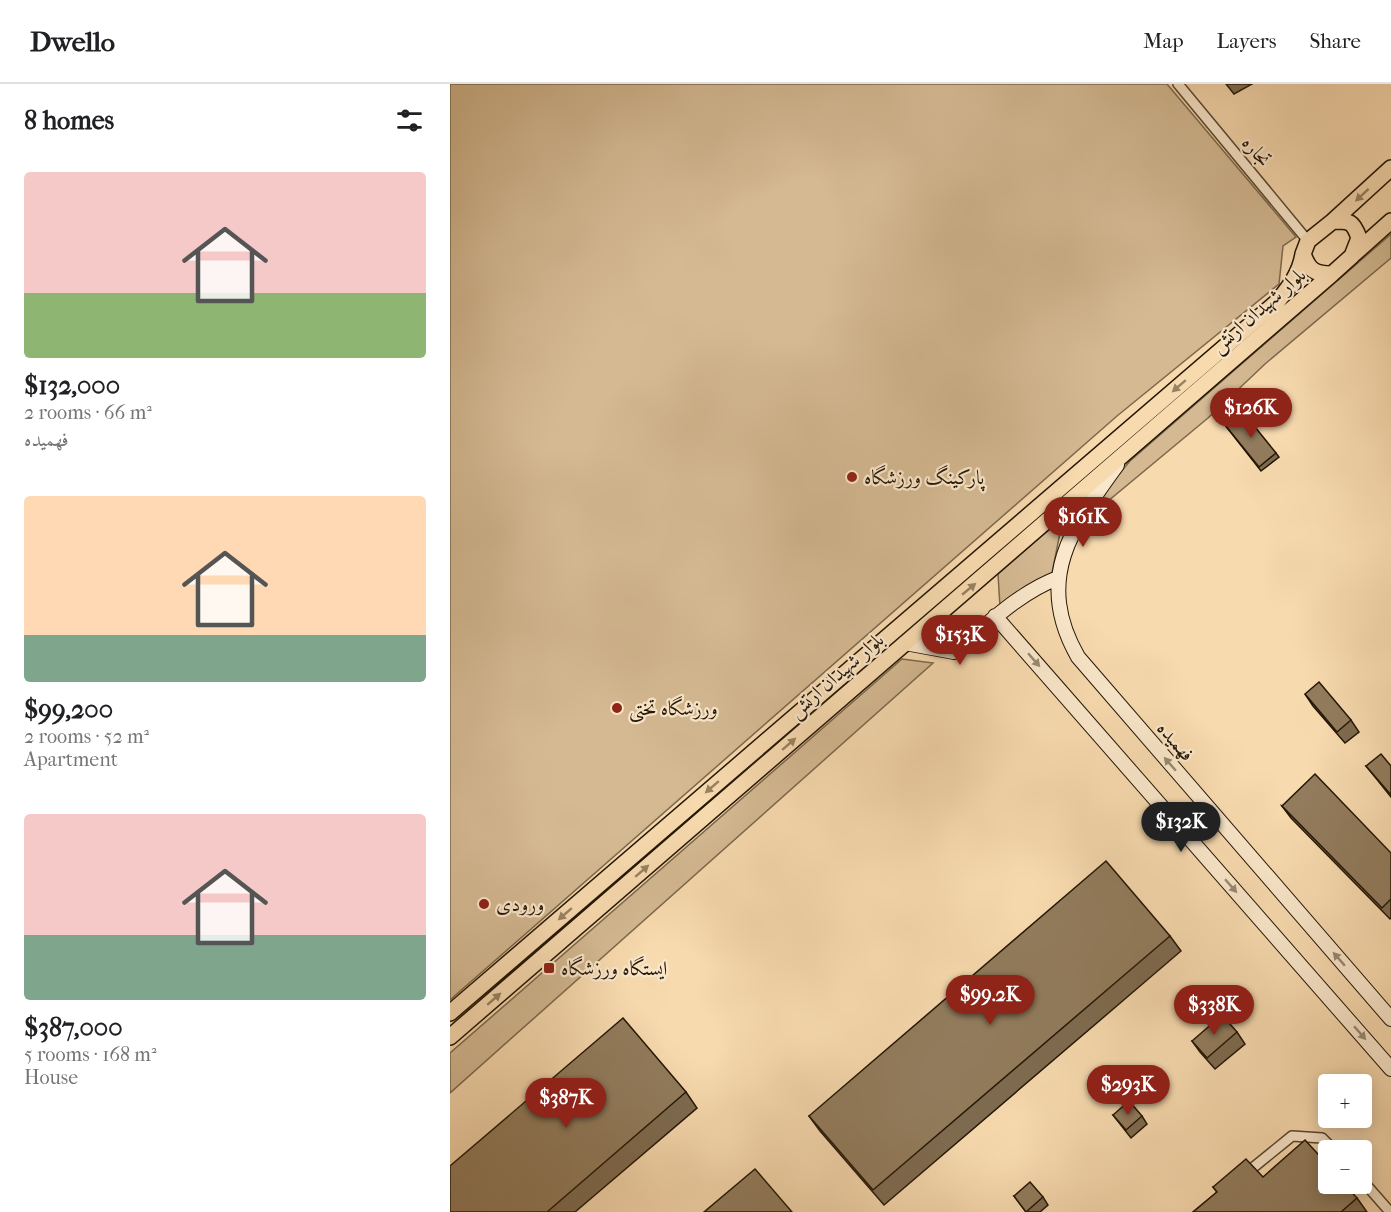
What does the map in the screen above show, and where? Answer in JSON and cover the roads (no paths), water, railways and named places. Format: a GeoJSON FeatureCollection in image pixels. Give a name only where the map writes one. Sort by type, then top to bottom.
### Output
{"type":"FeatureCollection","features":[{"type":"Feature","properties":{"kind":"main road"},"geometry":{"type":"LineString","coordinates":[[1391,168],[1306,247],[1308,266],[1314,273],[1332,274],[1391,221]]}},
{"type":"Feature","properties":{"kind":"main road"},"geometry":{"type":"LineString","coordinates":[[1333,222],[1348,221],[1355,226],[1359,238],[1352,256]]}},
{"type":"Feature","properties":{"kind":"main road","name":"بلوار شهیدان ارتش"},"geometry":{"type":"LineString","coordinates":[[450,1013],[1278,301],[1291,285],[1301,266],[1306,247]]}},
{"type":"Feature","properties":{"kind":"main road","name":"بلوار شهیدان ارتش"},"geometry":{"type":"LineString","coordinates":[[450,1037],[1332,274]]}},
{"type":"Feature","properties":{"kind":"main road","name":"فهمیده"},"geometry":{"type":"LineString","coordinates":[[1123,456],[1085,509],[1069,540],[1058,578],[1057,601],[1064,629],[1078,657],[1391,1019]]}},
{"type":"Feature","properties":{"kind":"main road"},"geometry":{"type":"LineString","coordinates":[[905,643],[954,652],[995,616],[1044,583],[1058,578]]}},
{"type":"Feature","properties":{"kind":"main road"},"geometry":{"type":"LineString","coordinates":[[995,616],[1391,1069]]}},
{"type":"Feature","properties":{"kind":"street","name":"تجاره"},"geometry":{"type":"LineString","coordinates":[[1179,84],[1306,247]]}},
{"type":"Feature","properties":{"kind":"street"},"geometry":{"type":"LineString","coordinates":[[1237,1182],[1292,1136],[1324,1140]]}},
{"type":"Feature","properties":{"kind":"street"},"geometry":{"type":"LineString","coordinates":[[1372,1191],[1390,1212]]}},
{"type":"Feature","properties":{"kind":"place","name":"پارکینگ ورزشگاه"},"geometry":{"type":"Point","coordinates":[852,477]}},
{"type":"Feature","properties":{"kind":"place","name":"ورزشگاه تختی"},"geometry":{"type":"Point","coordinates":[617,708]}},
{"type":"Feature","properties":{"kind":"place","name":"ورودی"},"geometry":{"type":"Point","coordinates":[484,904]}},
{"type":"Feature","properties":{"kind":"place","name":"ایستگاه ورزشگاه"},"geometry":{"type":"Point","coordinates":[549,968]}}]}
